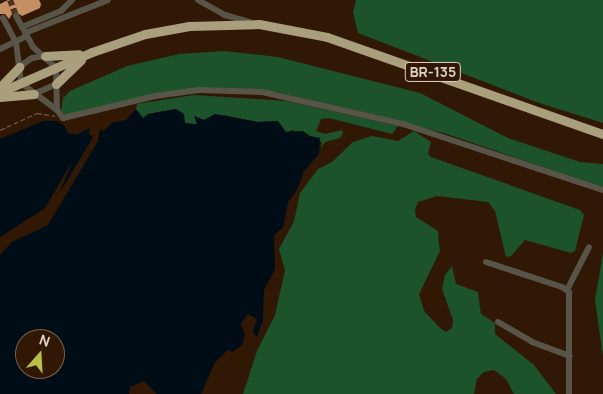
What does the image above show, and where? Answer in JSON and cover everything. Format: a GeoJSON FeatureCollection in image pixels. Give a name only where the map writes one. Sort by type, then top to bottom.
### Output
{"type":"FeatureCollection","features":[{"type":"Feature","properties":{"kind":"highway","name":"BR-135"},"geometry":{"type":"LineString","coordinates":[[0,92],[92,52],[164,30],[211,24],[259,24],[327,36],[603,134]]}},
{"type":"Feature","properties":{"kind":"highway"},"geometry":{"type":"LineString","coordinates":[[45,56],[92,52]]}},
{"type":"Feature","properties":{"kind":"highway"},"geometry":{"type":"LineString","coordinates":[[56,84],[92,52]]}},
{"type":"Feature","properties":{"kind":"highway"},"geometry":{"type":"LineString","coordinates":[[0,87],[19,67]]}},
{"type":"Feature","properties":{"kind":"highway"},"geometry":{"type":"LineString","coordinates":[[0,97],[34,94]]}},
{"type":"Feature","properties":{"kind":"lane"},"geometry":{"type":"LineString","coordinates":[[0,49],[16,42],[25,32],[61,10],[72,0]]}},
{"type":"Feature","properties":{"kind":"lane"},"geometry":{"type":"LineString","coordinates":[[25,32],[108,0]]}},
{"type":"Feature","properties":{"kind":"lane"},"geometry":{"type":"LineString","coordinates":[[198,0],[225,15],[259,24]]}},
{"type":"Feature","properties":{"kind":"lane"},"geometry":{"type":"LineString","coordinates":[[16,16],[36,50],[45,56],[56,68],[57,110],[61,118],[72,118],[155,96],[199,90],[270,93],[403,124],[603,190]]}},
{"type":"Feature","properties":{"kind":"lane"},"geometry":{"type":"LineString","coordinates":[[3,18],[16,42],[21,83],[57,110]]}},
{"type":"Feature","properties":{"kind":"lane"},"geometry":{"type":"LineString","coordinates":[[19,67],[32,58],[45,56]]}},
{"type":"Feature","properties":{"kind":"lane"},"geometry":{"type":"LineString","coordinates":[[34,94],[56,84]]}},
{"type":"Feature","properties":{"kind":"lane"},"geometry":{"type":"LineString","coordinates":[[567,290],[589,247]]}},
{"type":"Feature","properties":{"kind":"lane"},"geometry":{"type":"LineString","coordinates":[[486,262],[567,290],[571,298],[569,394]]}},
{"type":"Feature","properties":{"kind":"lane"},"geometry":{"type":"LineString","coordinates":[[498,322],[532,342],[570,356]]}},
{"type":"Feature","properties":{"kind":"path"},"geometry":{"type":"LineString","coordinates":[[0,130],[37,113],[61,118]]}},
{"type":"Feature","properties":{"kind":"green space"},"geometry":{"type":"Polygon","coordinates":[[[356,0],[603,0],[603,123],[539,103],[358,33],[353,13],[356,0]]]}},
{"type":"Feature","properties":{"kind":"green space"},"geometry":{"type":"Polygon","coordinates":[[[224,51],[278,57],[420,93],[508,138],[580,162],[603,164],[603,188],[447,134],[277,92],[188,89],[67,117],[61,111],[63,98],[70,91],[127,66],[179,54],[224,51]]]}},
{"type":"Feature","properties":{"kind":"green space"},"geometry":{"type":"Polygon","coordinates":[[[194,95],[287,101],[398,126],[392,134],[329,118],[321,119],[316,131],[325,134],[342,130],[343,133],[340,138],[325,142],[321,148],[322,142],[293,130],[286,132],[275,121],[258,122],[223,115],[204,120],[195,117],[197,124],[193,124],[185,123],[176,109],[148,114],[143,119],[136,109],[137,104],[194,95]]]}},
{"type":"Feature","properties":{"kind":"green space"},"geometry":{"type":"Polygon","coordinates":[[[414,131],[431,142],[428,154],[431,157],[580,210],[584,215],[575,251],[571,253],[525,240],[511,256],[506,257],[495,211],[488,202],[437,196],[418,202],[415,210],[416,217],[438,231],[440,251],[419,294],[424,311],[441,329],[446,332],[452,328],[453,320],[442,289],[445,275],[452,266],[456,284],[478,292],[481,314],[495,323],[495,334],[534,365],[556,394],[514,394],[506,379],[494,370],[484,372],[477,379],[474,394],[243,394],[257,351],[275,315],[285,270],[279,249],[294,221],[300,193],[318,169],[332,162],[353,142],[372,136],[398,141],[414,131]]]}},
{"type":"Feature","properties":{"kind":"green space"},"geometry":{"type":"Polygon","coordinates":[[[603,253],[603,357],[595,300],[603,253]]]}},
{"type":"Feature","properties":{"kind":"shaded area"},"geometry":{"type":"Polygon","coordinates":[[[136,109],[143,118],[148,114],[176,109],[184,114],[185,123],[197,124],[194,116],[204,120],[215,114],[258,122],[278,121],[286,132],[303,131],[310,136],[320,138],[319,154],[304,171],[297,190],[288,202],[283,228],[274,235],[275,269],[264,290],[263,321],[257,337],[253,332],[257,319],[248,314],[241,324],[245,335],[242,345],[233,352],[228,350],[215,362],[201,394],[157,394],[144,381],[130,387],[129,394],[0,394],[0,255],[12,242],[48,225],[98,141],[100,129],[104,131],[112,123],[126,120],[136,109]]]}},
{"type":"Feature","properties":{"kind":"shaded area"},"geometry":{"type":"Polygon","coordinates":[[[43,121],[56,121],[64,125],[69,134],[78,134],[90,128],[89,135],[93,136],[92,139],[59,194],[73,160],[45,208],[0,237],[0,139],[43,121]]]}},
{"type":"Feature","properties":{"kind":"building"},"geometry":{"type":"Polygon","coordinates":[[[8,0],[39,0],[41,4],[40,8],[22,16],[14,11],[9,19],[5,14],[0,14],[0,4],[8,0]]]}},
{"type":"Feature","properties":{"kind":"tunnel"},"geometry":{"type":"LineString","coordinates":[[10,0],[16,16]]}}]}
